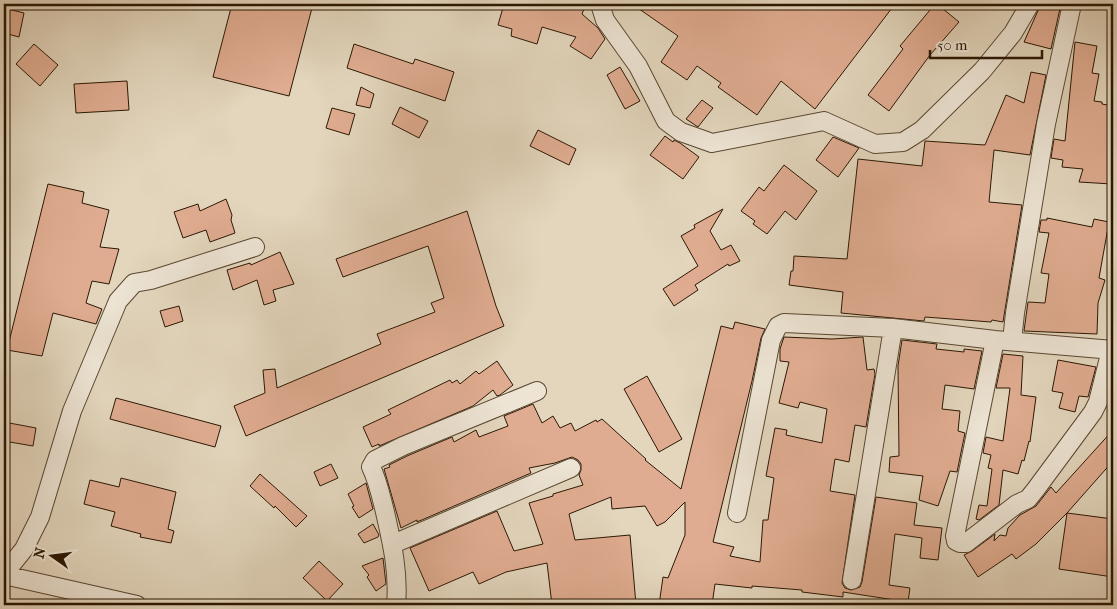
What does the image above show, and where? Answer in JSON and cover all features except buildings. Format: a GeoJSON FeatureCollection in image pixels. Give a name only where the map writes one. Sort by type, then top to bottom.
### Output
{"type":"FeatureCollection","features":[{"type":"Feature","properties":{"kind":"street"},"geometry":{"type":"LineString","coordinates":[[600,4],[605,20],[638,66],[666,122],[681,132],[712,143],[824,121],[875,144],[903,142],[922,130],[982,71],[1013,33],[1030,4]]}},
{"type":"Feature","properties":{"kind":"street"},"geometry":{"type":"LineString","coordinates":[[737,513],[771,340],[778,326],[784,323],[893,328],[1004,340],[1112,350],[1098,402],[1093,412],[1028,499],[1017,504],[966,543],[956,541],[955,536],[1004,340],[1015,313],[1046,124],[1072,4]]}},
{"type":"Feature","properties":{"kind":"street"},"geometry":{"type":"LineString","coordinates":[[137,605],[4,574],[24,549],[40,517],[72,411],[118,301],[134,283],[150,280],[255,246]]}},
{"type":"Feature","properties":{"kind":"street"},"geometry":{"type":"LineString","coordinates":[[852,580],[893,328]]}},
{"type":"Feature","properties":{"kind":"street"},"geometry":{"type":"LineString","coordinates":[[396,605],[398,590],[393,544],[376,478],[371,467],[375,460],[451,425],[537,391]]}},
{"type":"Feature","properties":{"kind":"street"},"geometry":{"type":"LineString","coordinates":[[393,544],[572,468]]}}]}
